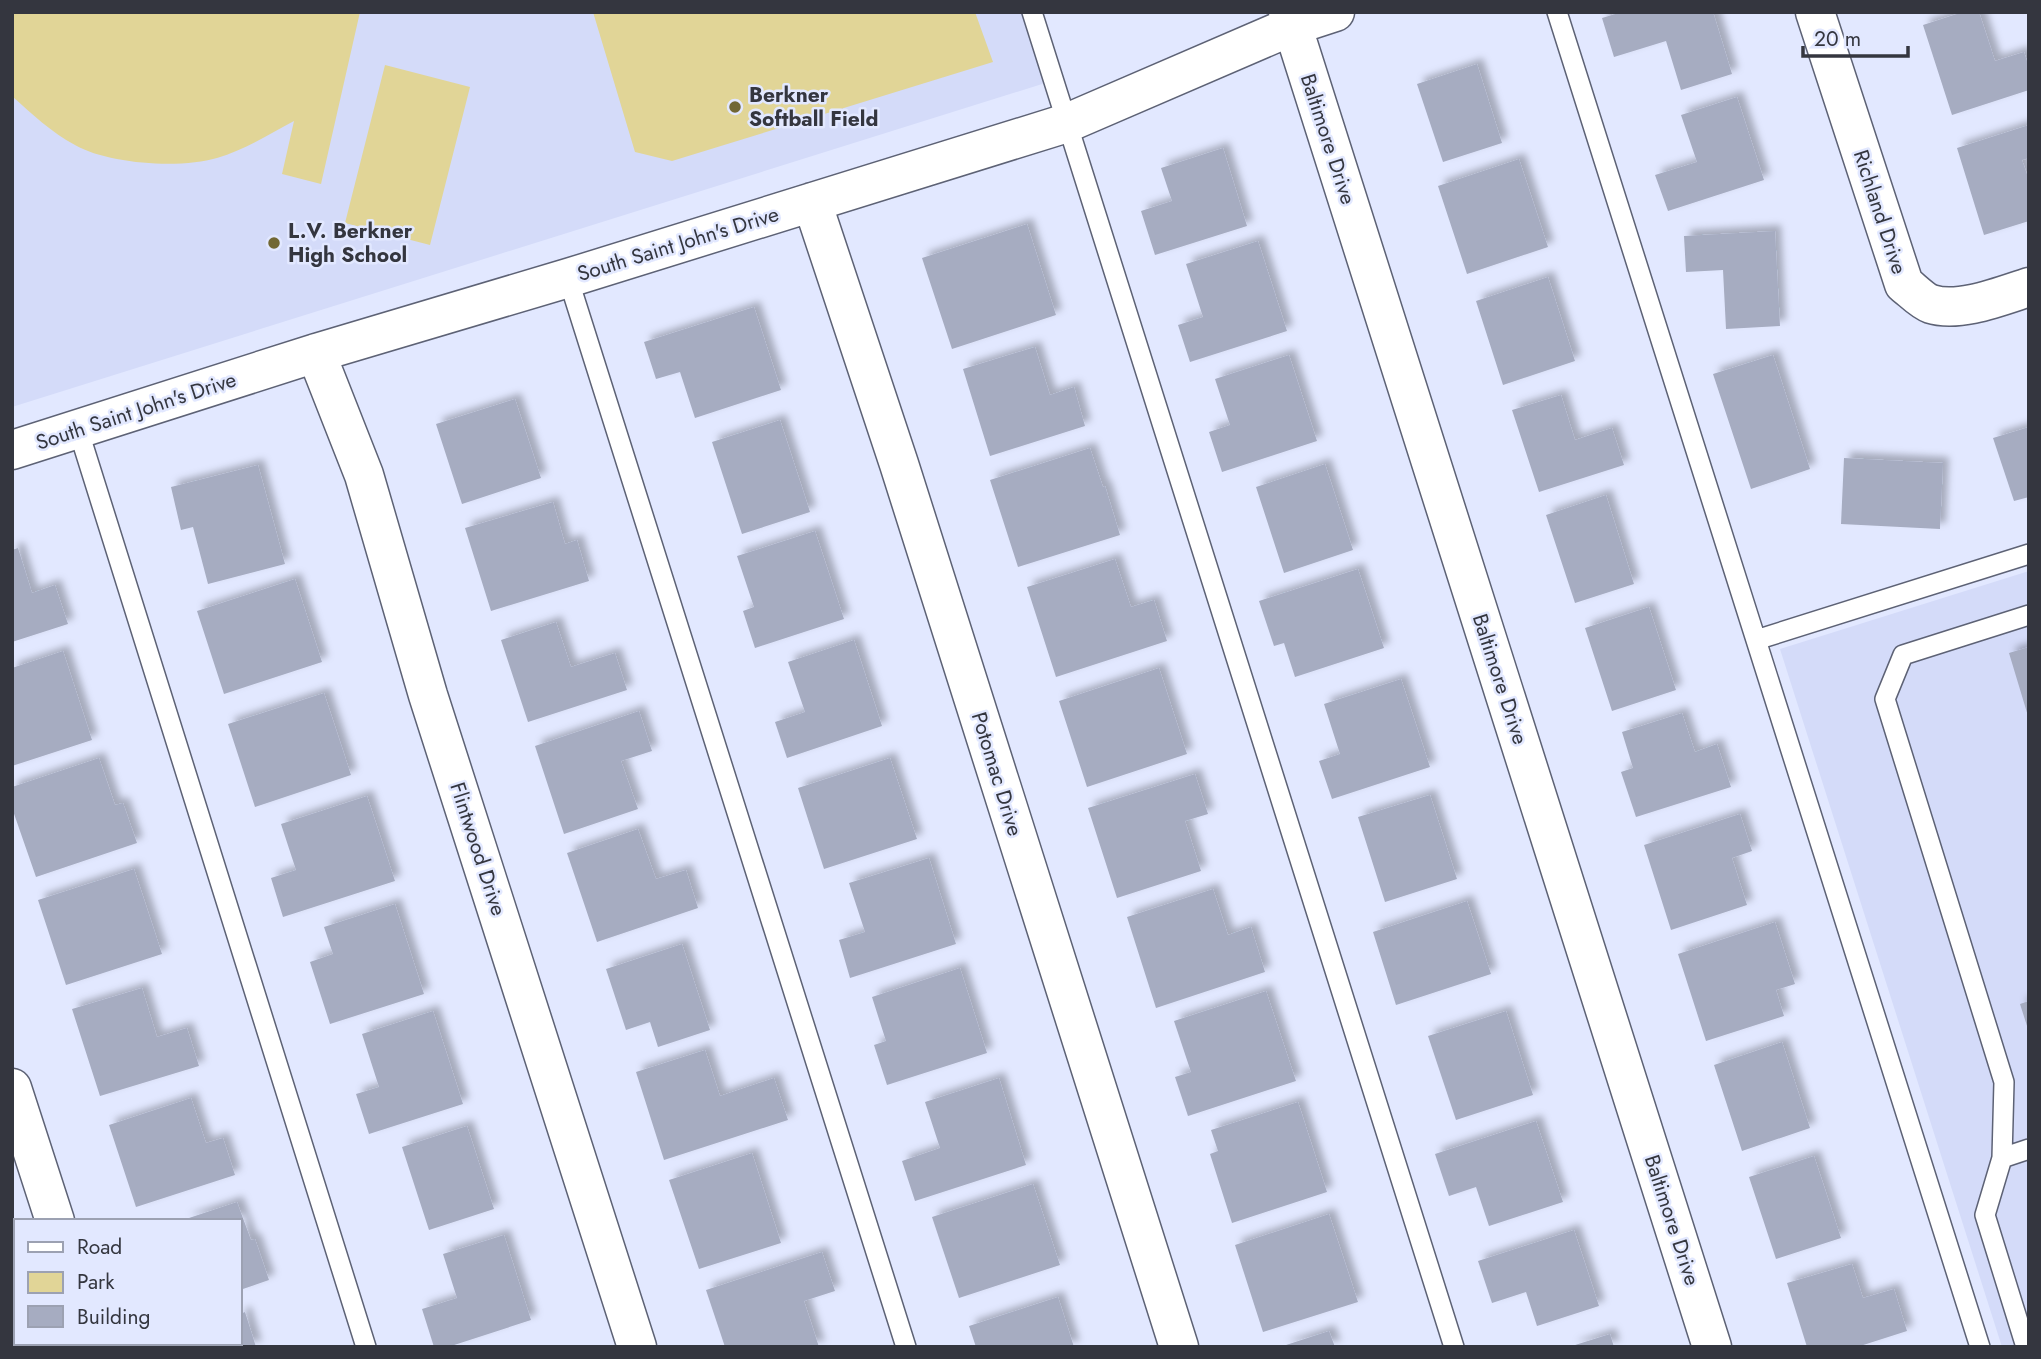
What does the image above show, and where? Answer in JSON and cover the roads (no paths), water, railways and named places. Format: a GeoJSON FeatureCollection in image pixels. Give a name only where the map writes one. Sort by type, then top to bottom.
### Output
{"type":"FeatureCollection","features":[{"type":"Feature","properties":{"kind":"street","name":"South Saint John's Drive"},"geometry":{"type":"LineString","coordinates":[[12,450],[316,353],[1067,123],[1290,19],[1335,12]]}},
{"type":"Feature","properties":{"kind":"street","name":"Richland Drive"},"geometry":{"type":"LineString","coordinates":[[1815,12],[1904,284],[1930,303],[1952,306],[1986,301],[2029,287]]}},
{"type":"Feature","properties":{"kind":"street","name":"Baltimore Drive"},"geometry":{"type":"LineString","coordinates":[[1290,19],[1712,1347]]}},
{"type":"Feature","properties":{"kind":"street","name":"Potomac Drive"},"geometry":{"type":"LineString","coordinates":[[812,202],[899,464],[1179,1347]]}},
{"type":"Feature","properties":{"kind":"street","name":"Flintwood Drive"},"geometry":{"type":"LineString","coordinates":[[316,353],[364,475],[429,695],[637,1347]]}},
{"type":"Feature","properties":{"kind":"street"},"geometry":{"type":"LineString","coordinates":[[12,1088],[54,1219]]}},
{"type":"Feature","properties":{"kind":"lane"},"geometry":{"type":"LineString","coordinates":[[1032,12],[1454,1347]]}},
{"type":"Feature","properties":{"kind":"lane"},"geometry":{"type":"LineString","coordinates":[[1556,12],[1980,1347]]}},
{"type":"Feature","properties":{"kind":"lane"},"geometry":{"type":"LineString","coordinates":[[568,278],[906,1347]]}},
{"type":"Feature","properties":{"kind":"lane"},"geometry":{"type":"LineString","coordinates":[[78,429],[366,1347]]}},
{"type":"Feature","properties":{"kind":"lane"},"geometry":{"type":"LineString","coordinates":[[1756,640],[2029,554]]}},
{"type":"Feature","properties":{"kind":"lane"},"geometry":{"type":"LineString","coordinates":[[2026,1347],[1985,1215],[2002,1158],[2004,1082],[1885,699],[1903,655],[2029,615]]}},
{"type":"Feature","properties":{"kind":"lane"},"geometry":{"type":"LineString","coordinates":[[2002,1158],[2029,1149]]}},
{"type":"Feature","properties":{"kind":"place","name":"Berkner Softball Field"},"geometry":{"type":"Point","coordinates":[735,107]}},
{"type":"Feature","properties":{"kind":"place","name":"L.V. Berkner High School"},"geometry":{"type":"Point","coordinates":[274,243]}}]}
